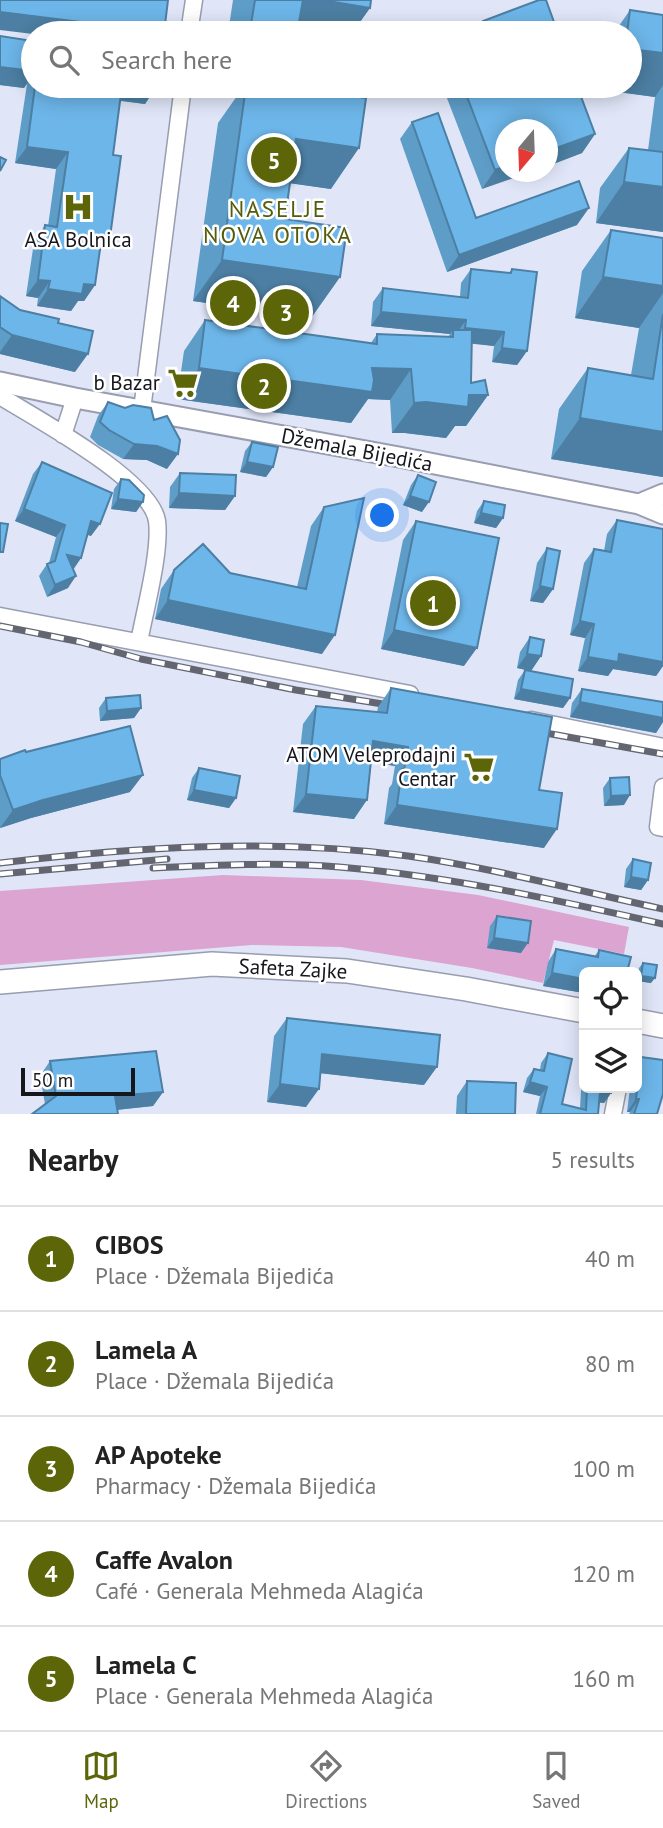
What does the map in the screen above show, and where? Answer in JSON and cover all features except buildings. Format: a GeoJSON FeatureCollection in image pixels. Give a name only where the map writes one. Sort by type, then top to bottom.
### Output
{"type":"FeatureCollection","features":[{"type":"Feature","properties":{"kind":"main road","name":"Safeta Zajke"},"geometry":{"type":"LineString","coordinates":[[0,982],[212,964],[347,971],[579,1010]]}},
{"type":"Feature","properties":{"kind":"main road"},"geometry":{"type":"LineString","coordinates":[[642,1022],[663,1026]]}},
{"type":"Feature","properties":{"kind":"street"},"geometry":{"type":"LineString","coordinates":[[191,21],[194,0]]}},
{"type":"Feature","properties":{"kind":"street"},"geometry":{"type":"LineString","coordinates":[[142,410],[181,98]]}},
{"type":"Feature","properties":{"kind":"street","name":"Džemala Bijedića"},"geometry":{"type":"LineString","coordinates":[[0,382],[639,504],[663,514]]}},
{"type":"Feature","properties":{"kind":"street"},"geometry":{"type":"LineString","coordinates":[[0,396],[104,462],[147,498],[157,518],[158,542],[139,642]]}},
{"type":"Feature","properties":{"kind":"street"},"geometry":{"type":"LineString","coordinates":[[63,435],[75,398]]}},
{"type":"Feature","properties":{"kind":"street"},"geometry":{"type":"LineString","coordinates":[[639,504],[663,494]]}},
{"type":"Feature","properties":{"kind":"street"},"geometry":{"type":"LineString","coordinates":[[0,617],[431,699]]}},
{"type":"Feature","properties":{"kind":"street"},"geometry":{"type":"LineString","coordinates":[[513,716],[663,747]]}},
{"type":"Feature","properties":{"kind":"street"},"geometry":{"type":"LineString","coordinates":[[663,787],[658,827],[663,828]]}},
{"type":"Feature","properties":{"kind":"street"},"geometry":{"type":"LineString","coordinates":[[612,1114],[617,1093]]}},
{"type":"Feature","properties":{"kind":"shaded area"},"geometry":{"type":"Polygon","coordinates":[[[223,875],[361,880],[478,895],[629,927],[624,954],[554,940],[543,983],[472,968],[341,947],[252,945],[0,965],[0,891],[223,875]]]}},
{"type":"Feature","properties":{"kind":"railway"},"geometry":{"type":"LineString","coordinates":[[0,626],[81,642],[141,659],[296,690],[401,707]]}},
{"type":"Feature","properties":{"kind":"railway"},"geometry":{"type":"LineString","coordinates":[[529,730],[663,754]]}},
{"type":"Feature","properties":{"kind":"railway"},"geometry":{"type":"LineString","coordinates":[[0,863],[204,847],[357,850],[472,867],[663,909]]}},
{"type":"Feature","properties":{"kind":"railway"},"geometry":{"type":"LineString","coordinates":[[0,874],[167,859]]}},
{"type":"Feature","properties":{"kind":"railway"},"geometry":{"type":"LineString","coordinates":[[153,868],[293,865],[380,871],[502,890],[663,924]]}},
{"type":"Feature","properties":{"kind":"place","name":"Lamela C"},"geometry":{"type":"Point","coordinates":[274,160]}},
{"type":"Feature","properties":{"kind":"place","name":"ASA Bolnica"},"geometry":{"type":"Point","coordinates":[78,207]}},
{"type":"Feature","properties":{"kind":"place","name":"Caffe Avalon"},"geometry":{"type":"Point","coordinates":[233,303]}},
{"type":"Feature","properties":{"kind":"place","name":"AP Apoteke"},"geometry":{"type":"Point","coordinates":[286,312]}},
{"type":"Feature","properties":{"kind":"place","name":"b Bazar"},"geometry":{"type":"Point","coordinates":[183,383]}},
{"type":"Feature","properties":{"kind":"place","name":"Lamela A"},"geometry":{"type":"Point","coordinates":[264,386]}},
{"type":"Feature","properties":{"kind":"place","name":"CIBOS"},"geometry":{"type":"Point","coordinates":[433,603]}},
{"type":"Feature","properties":{"kind":"place","name":"ATOM Veleprodajni Centar"},"geometry":{"type":"Point","coordinates":[479,767]}},
{"type":"Feature","properties":{"kind":"district","name":"NASELJE NOVA OTOKA"},"geometry":{"type":"Point","coordinates":[278,222]}}]}
